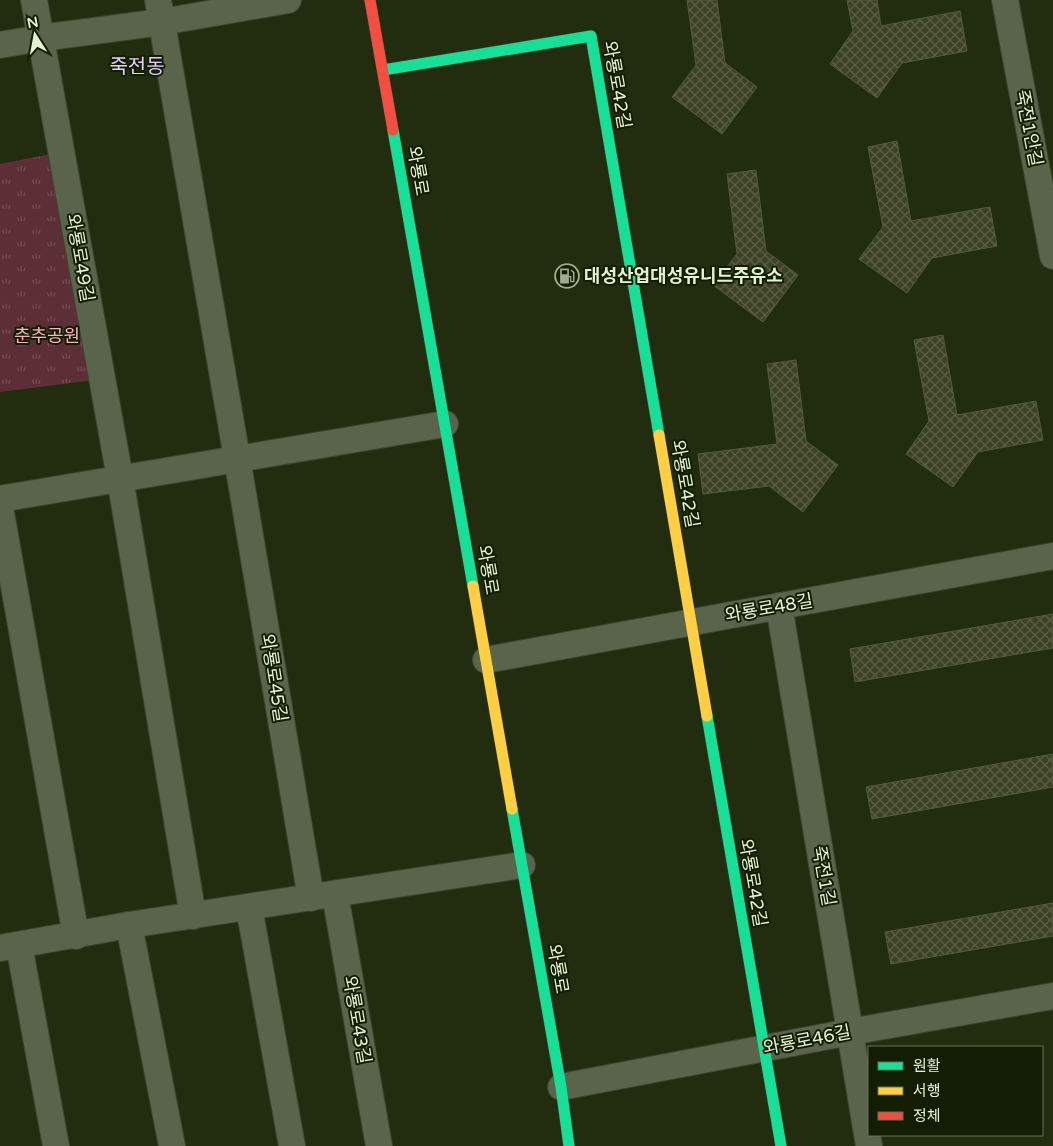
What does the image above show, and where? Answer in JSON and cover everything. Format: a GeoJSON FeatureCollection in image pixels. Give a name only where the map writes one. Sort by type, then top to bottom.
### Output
{"type":"FeatureCollection","features":[{"type":"Feature","properties":{"kind":"street","name":"와룡로49길"},"geometry":{"type":"LineString","coordinates":[[34,0],[120,478]]}},
{"type":"Feature","properties":{"kind":"street"},"geometry":{"type":"LineString","coordinates":[[0,45],[41,38],[160,11],[288,0]]}},
{"type":"Feature","properties":{"kind":"street","name":"와룡로"},"geometry":{"type":"LineString","coordinates":[[370,0],[522,865],[569,1146]]}},
{"type":"Feature","properties":{"kind":"street","name":"죽전1안길"},"geometry":{"type":"LineString","coordinates":[[1005,0],[1053,256]]}},
{"type":"Feature","properties":{"kind":"street"},"geometry":{"type":"LineString","coordinates":[[160,11],[237,458]]}},
{"type":"Feature","properties":{"kind":"street","name":"와룡로42길"},"geometry":{"type":"LineString","coordinates":[[383,70],[591,36],[780,1146]]}},
{"type":"Feature","properties":{"kind":"street"},"geometry":{"type":"LineString","coordinates":[[0,499],[444,424]]}},
{"type":"Feature","properties":{"kind":"street","name":"와룡로45길"},"geometry":{"type":"LineString","coordinates":[[237,458],[323,896]]}},
{"type":"Feature","properties":{"kind":"street"},"geometry":{"type":"LineString","coordinates":[[120,478],[193,916]]}},
{"type":"Feature","properties":{"kind":"street"},"geometry":{"type":"LineString","coordinates":[[0,507],[76,936]]}},
{"type":"Feature","properties":{"kind":"street","name":"와룡로48길"},"geometry":{"type":"LineString","coordinates":[[486,660],[1053,556]]}},
{"type":"Feature","properties":{"kind":"street","name":"죽전1길"},"geometry":{"type":"LineString","coordinates":[[779,606],[869,1146]]}},
{"type":"Feature","properties":{"kind":"street"},"geometry":{"type":"LineString","coordinates":[[56,1146],[10,946],[76,936],[129,925],[522,865]]}},
{"type":"Feature","properties":{"kind":"street","name":"와룡로43길"},"geometry":{"type":"LineString","coordinates":[[323,896],[380,1146]]}},
{"type":"Feature","properties":{"kind":"street"},"geometry":{"type":"LineString","coordinates":[[249,907],[292,1146]]}},
{"type":"Feature","properties":{"kind":"street"},"geometry":{"type":"LineString","coordinates":[[129,925],[172,1146]]}},
{"type":"Feature","properties":{"kind":"street","name":"와룡로46길"},"geometry":{"type":"LineString","coordinates":[[560,1087],[1053,996]]}},
{"type":"Feature","properties":{"kind":"green space","name":"춘추공원"},"geometry":{"type":"Polygon","coordinates":[[[62,152],[102,379],[0,392],[0,164],[62,152]]]}},
{"type":"Feature","properties":{"kind":"building"},"geometry":{"type":"Polygon","coordinates":[[[687,0],[717,0],[725,63],[757,87],[722,134],[672,97],[696,65],[687,0]]]}},
{"type":"Feature","properties":{"kind":"building"},"geometry":{"type":"Polygon","coordinates":[[[847,0],[877,0],[881,26],[960,11],[967,51],[902,63],[877,98],[830,64],[853,31],[847,0]]]}},
{"type":"Feature","properties":{"kind":"building"},"geometry":{"type":"Polygon","coordinates":[[[897,141],[911,221],[990,207],[997,246],[932,258],[907,293],[859,259],[883,227],[868,147],[897,141]]]}},
{"type":"Feature","properties":{"kind":"building"},"geometry":{"type":"Polygon","coordinates":[[[756,170],[766,251],[798,275],[763,322],[713,285],[737,254],[727,174],[756,170]]]}},
{"type":"Feature","properties":{"kind":"building"},"geometry":{"type":"Polygon","coordinates":[[[943,335],[957,415],[1036,401],[1043,440],[978,452],[953,487],[906,454],[929,421],[914,340],[943,335]]]}},
{"type":"Feature","properties":{"kind":"building"},"geometry":{"type":"Polygon","coordinates":[[[796,360],[806,441],[838,465],[803,512],[769,486],[703,494],[698,454],[777,444],[767,364],[796,360]]]}},
{"type":"Feature","properties":{"kind":"building"},"geometry":{"type":"Polygon","coordinates":[[[1053,614],[1053,648],[855,682],[850,649],[1053,614]]]}},
{"type":"Feature","properties":{"kind":"building"},"geometry":{"type":"Polygon","coordinates":[[[1053,754],[1053,787],[872,819],[866,787],[1053,754]]]}},
{"type":"Feature","properties":{"kind":"building"},"geometry":{"type":"Polygon","coordinates":[[[1053,903],[1053,936],[891,964],[885,932],[1053,903]]]}},
{"type":"Feature","properties":{"kind":"traffic: fast"},"geometry":{"type":"LineString","coordinates":[[383,70],[591,36],[659,435]]}},
{"type":"Feature","properties":{"kind":"traffic: fast"},"geometry":{"type":"LineString","coordinates":[[393,130],[473,586]]}},
{"type":"Feature","properties":{"kind":"traffic: fast"},"geometry":{"type":"LineString","coordinates":[[707,716],[781,1146]]}},
{"type":"Feature","properties":{"kind":"traffic: fast"},"geometry":{"type":"LineString","coordinates":[[512,809],[561,1087],[569,1146]]}},
{"type":"Feature","properties":{"kind":"traffic: slow"},"geometry":{"type":"LineString","coordinates":[[659,435],[707,716]]}},
{"type":"Feature","properties":{"kind":"traffic: slow"},"geometry":{"type":"LineString","coordinates":[[473,586],[512,809]]}},
{"type":"Feature","properties":{"kind":"traffic: jam"},"geometry":{"type":"LineString","coordinates":[[370,0],[393,130]]}},
{"type":"Feature","properties":{"kind":"place","name":"대성산업대성유니드주유소"},"geometry":{"type":"Point","coordinates":[567,276]}},
{"type":"Feature","properties":{"kind":"district","name":"죽전동"},"geometry":{"type":"Point","coordinates":[137,67]}}]}
